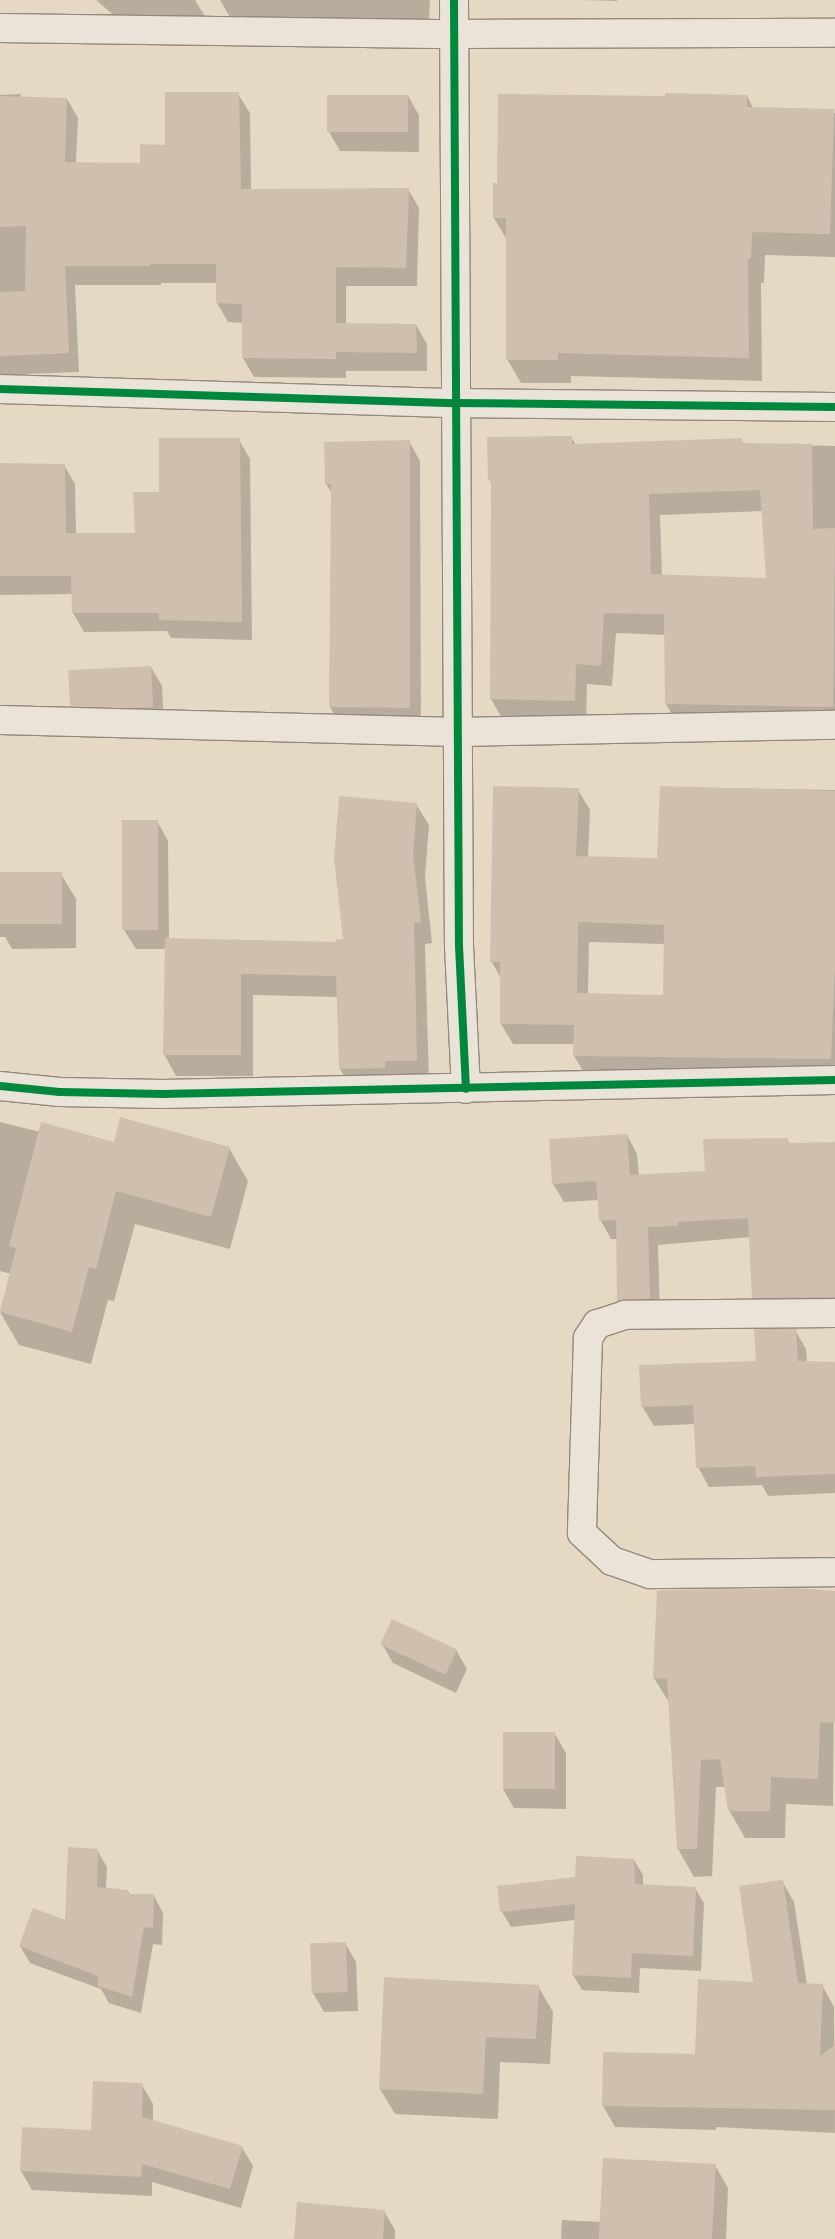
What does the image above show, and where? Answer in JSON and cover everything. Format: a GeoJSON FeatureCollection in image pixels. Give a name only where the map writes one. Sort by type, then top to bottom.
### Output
{"type":"FeatureCollection","features":[{"type":"Feature","properties":{"kind":"street"},"geometry":{"type":"LineString","coordinates":[[454,0],[459,946],[466,1089]]}},
{"type":"Feature","properties":{"kind":"street"},"geometry":{"type":"LineString","coordinates":[[0,28],[454,34],[835,33]]}},
{"type":"Feature","properties":{"kind":"street"},"geometry":{"type":"LineString","coordinates":[[0,389],[455,403],[835,406]]}},
{"type":"Feature","properties":{"kind":"street"},"geometry":{"type":"LineString","coordinates":[[0,720],[458,732],[835,725]]}},
{"type":"Feature","properties":{"kind":"street"},"geometry":{"type":"LineString","coordinates":[[0,1086],[60,1092],[162,1094],[835,1080]]}},
{"type":"Feature","properties":{"kind":"street"},"geometry":{"type":"LineString","coordinates":[[835,1313],[625,1315],[597,1324],[588,1338],[582,1533],[612,1561],[650,1574],[835,1572]]}},
{"type":"Feature","properties":{"kind":"building"},"geometry":{"type":"Polygon","coordinates":[[[165,92],[239,92],[241,189],[409,188],[406,268],[336,267],[336,323],[416,324],[417,353],[336,352],[336,359],[242,358],[242,304],[216,303],[216,264],[150,264],[150,266],[65,266],[69,353],[0,356],[0,292],[25,291],[26,226],[0,227],[0,96],[67,98],[65,162],[140,163],[140,144],[165,145],[165,92]]]}},
{"type":"Feature","properties":{"kind":"building"},"geometry":{"type":"Polygon","coordinates":[[[665,93],[747,95],[747,107],[834,109],[830,234],[752,232],[751,259],[748,259],[749,358],[558,353],[558,360],[506,360],[506,218],[493,218],[493,183],[497,183],[498,94],[665,96],[665,93]]]}},
{"type":"Feature","properties":{"kind":"building"},"geometry":{"type":"Polygon","coordinates":[[[327,95],[408,95],[408,132],[327,132],[327,95]]]}},
{"type":"Feature","properties":{"kind":"building"},"geometry":{"type":"Polygon","coordinates":[[[572,436],[572,444],[742,438],[742,443],[812,444],[813,529],[835,528],[833,707],[665,704],[664,614],[604,613],[601,666],[576,664],[575,701],[490,699],[491,480],[488,480],[487,437],[572,436]],[[760,490],[649,494],[651,574],[766,578],[760,490]]]}},
{"type":"Feature","properties":{"kind":"building"},"geometry":{"type":"Polygon","coordinates":[[[159,438],[240,438],[242,622],[159,620],[159,613],[72,613],[71,576],[0,576],[0,463],[65,464],[66,533],[135,533],[133,492],[159,492],[159,438]]]}},
{"type":"Feature","properties":{"kind":"building"},"geometry":{"type":"Polygon","coordinates":[[[410,440],[410,708],[329,707],[331,484],[325,484],[324,442],[410,440]]]}},
{"type":"Feature","properties":{"kind":"building"},"geometry":{"type":"Polygon","coordinates":[[[151,666],[153,707],[70,711],[68,670],[151,666]]]}},
{"type":"Feature","properties":{"kind":"building"},"geometry":{"type":"Polygon","coordinates":[[[493,786],[579,788],[576,856],[657,858],[660,786],[835,791],[835,964],[831,1059],[573,1056],[574,1025],[500,1024],[500,962],[490,962],[493,786]],[[578,922],[577,993],[663,995],[664,925],[578,922]]]}},
{"type":"Feature","properties":{"kind":"building"},"geometry":{"type":"Polygon","coordinates":[[[339,796],[417,803],[413,855],[421,922],[414,923],[417,1061],[385,1061],[385,1068],[339,1069],[336,976],[241,974],[241,1055],[163,1055],[165,938],[336,942],[336,939],[343,939],[334,859],[339,796]]]}},
{"type":"Feature","properties":{"kind":"building"},"geometry":{"type":"Polygon","coordinates":[[[122,820],[158,820],[158,930],[122,930],[122,820]]]}},
{"type":"Feature","properties":{"kind":"building"},"geometry":{"type":"Polygon","coordinates":[[[0,872],[62,872],[62,924],[0,924],[0,872]]]}},
{"type":"Feature","properties":{"kind":"building"},"geometry":{"type":"Polygon","coordinates":[[[120,1117],[230,1147],[211,1217],[116,1191],[96,1269],[89,1267],[72,1332],[0,1312],[16,1248],[9,1246],[41,1122],[114,1142],[120,1117]]]}},
{"type":"Feature","properties":{"kind":"building"},"geometry":{"type":"Polygon","coordinates":[[[627,1134],[630,1175],[705,1171],[703,1139],[788,1138],[788,1143],[835,1142],[835,1297],[752,1298],[748,1218],[677,1222],[678,1226],[648,1227],[650,1299],[617,1301],[616,1220],[599,1221],[596,1181],[552,1184],[549,1139],[627,1134]]]}},
{"type":"Feature","properties":{"kind":"building"},"geometry":{"type":"Polygon","coordinates":[[[754,1329],[796,1329],[798,1361],[835,1362],[835,1474],[756,1477],[755,1466],[696,1468],[693,1405],[641,1407],[639,1365],[756,1361],[754,1329]]]}},
{"type":"Feature","properties":{"kind":"building"},"geometry":{"type":"Polygon","coordinates":[[[797,1588],[835,1591],[835,1723],[820,1722],[818,1779],[771,1777],[770,1811],[728,1811],[720,1759],[701,1760],[697,1849],[677,1849],[667,1679],[653,1678],[657,1590],[797,1588]]]}},
{"type":"Feature","properties":{"kind":"building"},"geometry":{"type":"Polygon","coordinates":[[[392,1619],[457,1649],[445,1675],[380,1644],[392,1619]]]}},
{"type":"Feature","properties":{"kind":"building"},"geometry":{"type":"Polygon","coordinates":[[[503,1732],[555,1732],[555,1789],[503,1789],[503,1732]]]}},
{"type":"Feature","properties":{"kind":"building"},"geometry":{"type":"Polygon","coordinates":[[[68,1847],[98,1849],[97,1887],[128,1890],[128,1894],[154,1894],[153,1928],[144,1927],[132,1997],[98,1986],[98,1976],[19,1946],[33,1908],[65,1920],[68,1847]]]}},
{"type":"Feature","properties":{"kind":"building"},"geometry":{"type":"Polygon","coordinates":[[[576,1856],[634,1859],[635,1884],[696,1887],[693,1956],[632,1953],[631,1978],[572,1975],[575,1904],[500,1912],[497,1886],[575,1877],[576,1856]]]}},
{"type":"Feature","properties":{"kind":"building"},"geometry":{"type":"Polygon","coordinates":[[[783,1880],[798,1983],[823,1984],[820,2056],[835,2045],[835,2110],[602,2106],[603,2052],[695,2054],[698,1979],[753,1982],[739,1886],[783,1880]]]}},
{"type":"Feature","properties":{"kind":"building"},"geometry":{"type":"Polygon","coordinates":[[[346,1942],[348,1992],[312,1993],[310,1943],[346,1942]]]}},
{"type":"Feature","properties":{"kind":"building"},"geometry":{"type":"Polygon","coordinates":[[[384,1977],[539,1985],[536,2039],[486,2037],[483,2094],[379,2089],[384,1977]]]}},
{"type":"Feature","properties":{"kind":"building"},"geometry":{"type":"Polygon","coordinates":[[[93,2081],[143,2083],[142,2117],[243,2146],[230,2189],[142,2164],[141,2177],[20,2171],[22,2127],[91,2130],[93,2081]]]}},
{"type":"Feature","properties":{"kind":"building"},"geometry":{"type":"Polygon","coordinates":[[[603,2158],[716,2164],[712,2239],[599,2239],[603,2158]]]}},
{"type":"Feature","properties":{"kind":"building"},"geometry":{"type":"Polygon","coordinates":[[[297,2202],[385,2210],[383,2239],[294,2239],[297,2202]]]}},
{"type":"Feature","properties":{"kind":"cycle path"},"geometry":{"type":"LineString","coordinates":[[454,0],[459,946],[466,1089]]}},
{"type":"Feature","properties":{"kind":"cycle path"},"geometry":{"type":"LineString","coordinates":[[0,389],[455,403],[835,407]]}},
{"type":"Feature","properties":{"kind":"cycle path"},"geometry":{"type":"LineString","coordinates":[[0,1086],[60,1092],[162,1094],[835,1080]]}}]}
